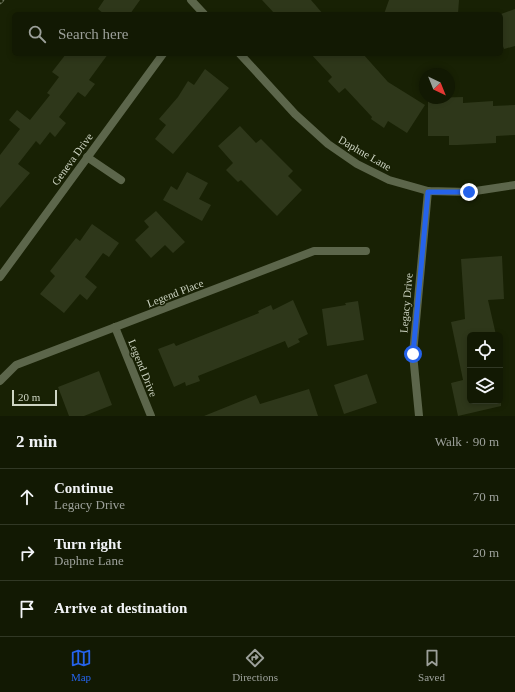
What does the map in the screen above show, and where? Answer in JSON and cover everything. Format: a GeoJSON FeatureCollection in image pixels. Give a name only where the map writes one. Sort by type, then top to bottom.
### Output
{"type":"FeatureCollection","features":[{"type":"Feature","properties":{"kind":"street"},"geometry":{"type":"LineString","coordinates":[[191,0],[200,12]]}},
{"type":"Feature","properties":{"kind":"street","name":"Geneva Drive"},"geometry":{"type":"LineString","coordinates":[[0,276],[162,56]]}},
{"type":"Feature","properties":{"kind":"street","name":"Daphne Lane"},"geometry":{"type":"LineString","coordinates":[[242,56],[295,114],[328,144],[357,164],[389,180],[428,192],[469,192],[515,185]]}},
{"type":"Feature","properties":{"kind":"street"},"geometry":{"type":"LineString","coordinates":[[87,157],[121,180]]}},
{"type":"Feature","properties":{"kind":"street","name":"Legacy Drive"},"geometry":{"type":"LineString","coordinates":[[419,416],[413,354],[428,192]]}},
{"type":"Feature","properties":{"kind":"street","name":"Legend Place"},"geometry":{"type":"LineString","coordinates":[[0,381],[16,365],[314,251],[366,251]]}},
{"type":"Feature","properties":{"kind":"street","name":"Legend Drive"},"geometry":{"type":"LineString","coordinates":[[115,327],[151,416]]}},
{"type":"Feature","properties":{"kind":"building"},"geometry":{"type":"Polygon","coordinates":[[[104,0],[140,0],[131,12],[102,12],[98,9],[104,0]]]}},
{"type":"Feature","properties":{"kind":"building"},"geometry":{"type":"Polygon","coordinates":[[[262,0],[311,0],[321,12],[273,12],[262,0]]]}},
{"type":"Feature","properties":{"kind":"building"},"geometry":{"type":"Polygon","coordinates":[[[389,0],[459,0],[458,12],[385,12],[389,0]]]}},
{"type":"Feature","properties":{"kind":"building"},"geometry":{"type":"Polygon","coordinates":[[[515,9],[515,46],[504,49],[503,46],[503,13],[515,9]]]}},
{"type":"Feature","properties":{"kind":"building"},"geometry":{"type":"Polygon","coordinates":[[[64,56],[107,56],[89,80],[95,84],[85,97],[78,92],[59,117],[66,123],[55,137],[50,132],[40,145],[36,141],[18,164],[30,173],[0,208],[0,155],[20,129],[9,120],[17,110],[30,120],[50,95],[47,93],[59,77],[52,72],[64,56]]]}},
{"type":"Feature","properties":{"kind":"building"},"geometry":{"type":"Polygon","coordinates":[[[313,56],[365,56],[388,82],[419,101],[419,104],[425,105],[407,133],[388,121],[384,128],[371,119],[372,117],[345,88],[339,93],[328,81],[332,77],[313,56]]]}},
{"type":"Feature","properties":{"kind":"building"},"geometry":{"type":"Polygon","coordinates":[[[205,69],[229,88],[173,154],[155,139],[166,125],[159,119],[178,97],[188,81],[194,85],[205,69]]]}},
{"type":"Feature","properties":{"kind":"building"},"geometry":{"type":"Polygon","coordinates":[[[455,97],[463,97],[463,103],[493,101],[493,106],[515,105],[515,135],[496,136],[496,143],[458,145],[449,145],[449,136],[428,136],[428,104],[455,104],[455,97]]]}},
{"type":"Feature","properties":{"kind":"building"},"geometry":{"type":"Polygon","coordinates":[[[240,126],[256,143],[261,139],[293,171],[288,176],[302,190],[277,216],[241,180],[238,182],[226,170],[233,163],[218,146],[240,126]]]}},
{"type":"Feature","properties":{"kind":"building"},"geometry":{"type":"Polygon","coordinates":[[[187,172],[208,183],[199,199],[211,205],[202,221],[163,200],[171,186],[177,190],[187,172]]]}},
{"type":"Feature","properties":{"kind":"building"},"geometry":{"type":"Polygon","coordinates":[[[156,211],[185,242],[173,253],[165,245],[151,258],[135,240],[149,227],[144,221],[156,211]]]}},
{"type":"Feature","properties":{"kind":"building"},"geometry":{"type":"Polygon","coordinates":[[[92,224],[119,243],[109,257],[103,253],[85,277],[97,287],[87,300],[80,294],[64,313],[40,294],[55,276],[50,271],[76,238],[80,241],[92,224]]]}},
{"type":"Feature","properties":{"kind":"building"},"geometry":{"type":"Polygon","coordinates":[[[502,256],[504,299],[488,300],[495,332],[467,332],[467,404],[501,404],[501,406],[458,416],[451,383],[463,380],[451,322],[465,319],[461,259],[502,256]]]}},
{"type":"Feature","properties":{"kind":"building"},"geometry":{"type":"Polygon","coordinates":[[[293,300],[308,334],[298,339],[300,342],[288,348],[285,341],[198,376],[200,381],[186,386],[185,382],[174,387],[158,349],[174,343],[176,346],[259,313],[258,311],[271,305],[273,310],[293,300]]]}},
{"type":"Feature","properties":{"kind":"building"},"geometry":{"type":"Polygon","coordinates":[[[358,301],[364,340],[327,346],[322,309],[346,305],[345,303],[358,301]]]}},
{"type":"Feature","properties":{"kind":"building"},"geometry":{"type":"Polygon","coordinates":[[[99,371],[112,405],[84,416],[69,416],[58,387],[99,371]]]}},
{"type":"Feature","properties":{"kind":"building"},"geometry":{"type":"Polygon","coordinates":[[[367,374],[377,403],[344,414],[334,385],[367,374]]]}},
{"type":"Feature","properties":{"kind":"building"},"geometry":{"type":"Polygon","coordinates":[[[309,389],[318,416],[204,416],[256,395],[260,404],[309,389]]]}},
{"type":"Feature","properties":{"kind":"route"},"geometry":{"type":"LineString","coordinates":[[413,354],[428,192],[469,192]]}}]}
